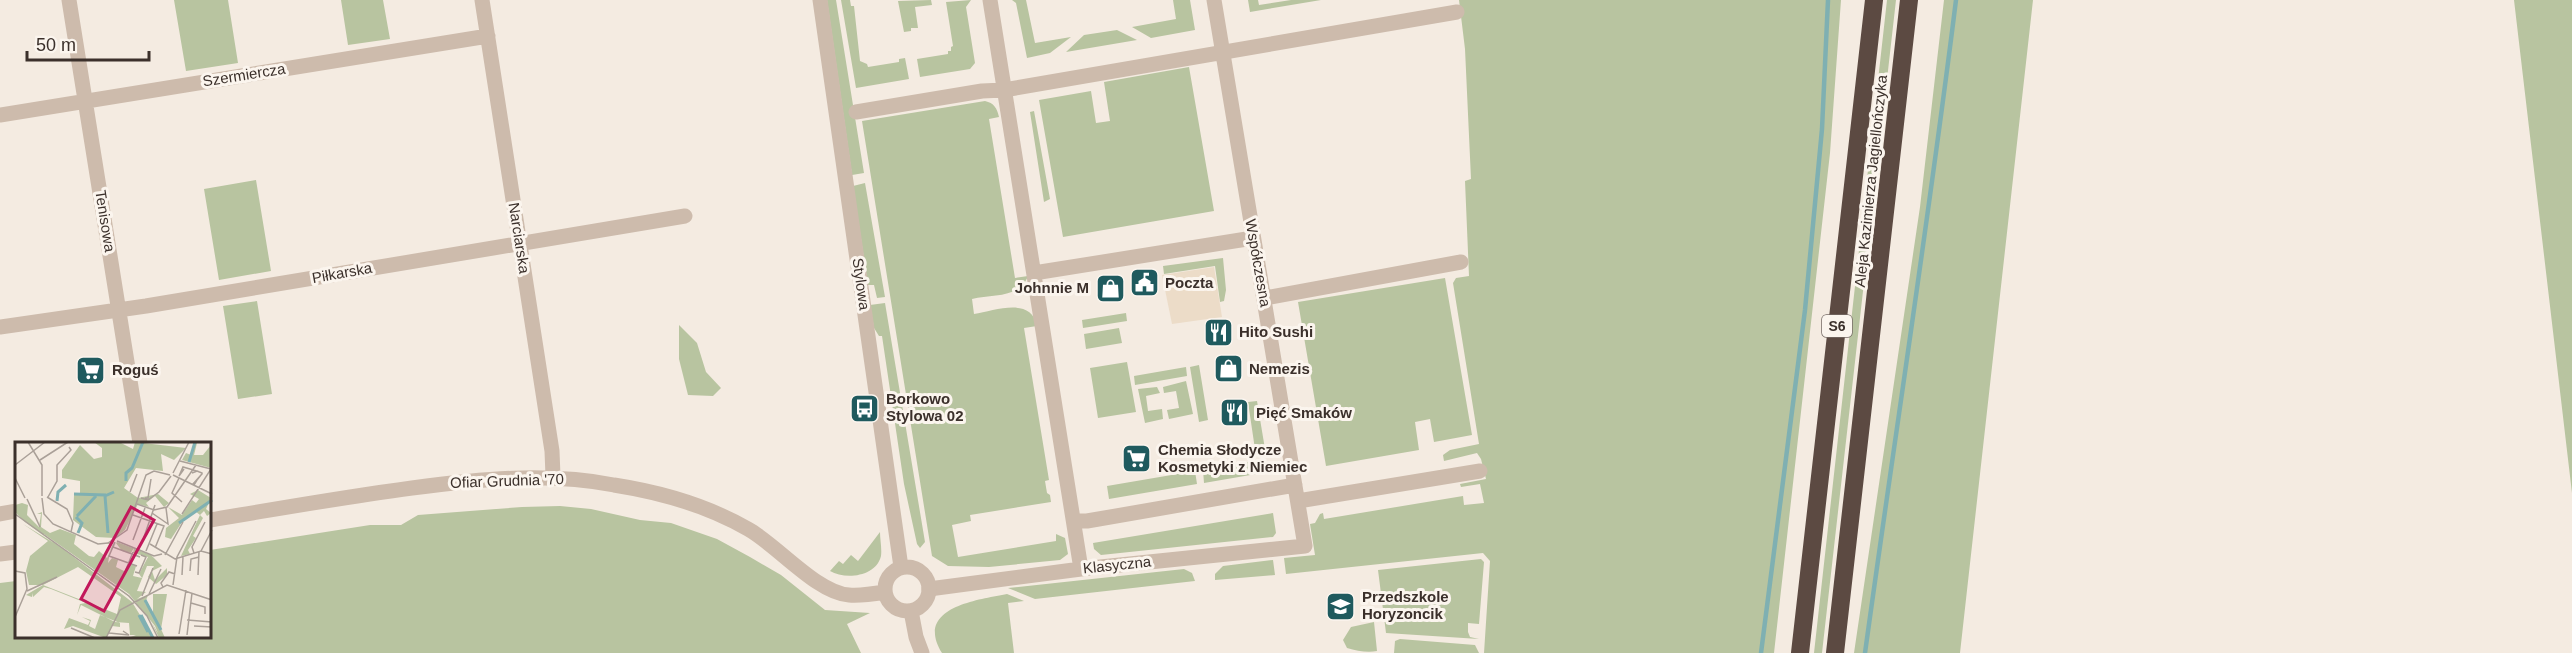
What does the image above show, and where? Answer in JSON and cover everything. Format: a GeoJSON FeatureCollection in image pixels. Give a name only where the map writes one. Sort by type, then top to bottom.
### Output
{"type":"FeatureCollection","features":[{"type":"Feature","properties":{"kind":"highway","name":"Aleja Kazimierza Jagiellończyka"},"geometry":{"type":"LineString","coordinates":[[1800,653],[1874,0]]}},
{"type":"Feature","properties":{"kind":"highway","name":"Aleja Kazimierza Jagiellończyka"},"geometry":{"type":"LineString","coordinates":[[1835,653],[1909,0]]}},
{"type":"Feature","properties":{"kind":"street","name":"Tenisowa"},"geometry":{"type":"LineString","coordinates":[[69,0],[140,442]]}},
{"type":"Feature","properties":{"kind":"street","name":"Narciarska"},"geometry":{"type":"LineString","coordinates":[[482,0],[552,451],[553,476]]}},
{"type":"Feature","properties":{"kind":"street","name":"Stylowa"},"geometry":{"type":"LineString","coordinates":[[820,0],[901,567]]}},
{"type":"Feature","properties":{"kind":"street"},"geometry":{"type":"LineString","coordinates":[[990,0],[1081,569]]}},
{"type":"Feature","properties":{"kind":"street","name":"Współczesna"},"geometry":{"type":"LineString","coordinates":[[1214,0],[1305,546]]}},
{"type":"Feature","properties":{"kind":"street"},"geometry":{"type":"LineString","coordinates":[[856,112],[982,91],[1004,90],[1457,12]]}},
{"type":"Feature","properties":{"kind":"street","name":"Szermiercza"},"geometry":{"type":"LineString","coordinates":[[0,115],[488,36]]}},
{"type":"Feature","properties":{"kind":"street","name":"Piłkarska"},"geometry":{"type":"LineString","coordinates":[[0,327],[519,242],[609,231],[685,216]]}},
{"type":"Feature","properties":{"kind":"street"},"geometry":{"type":"LineString","coordinates":[[1034,273],[1253,238]]}},
{"type":"Feature","properties":{"kind":"street"},"geometry":{"type":"LineString","coordinates":[[1265,298],[1461,262]]}},
{"type":"Feature","properties":{"kind":"street"},"geometry":{"type":"LineString","coordinates":[[1298,501],[1480,471]]}},
{"type":"Feature","properties":{"kind":"street","name":"Ofiar Grudnia '70"},"geometry":{"type":"LineString","coordinates":[[212,520],[366,494],[469,480],[553,476],[616,485],[668,498],[719,515],[748,529],[781,552],[813,579],[834,592],[847,596],[885,592]]}},
{"type":"Feature","properties":{"kind":"street"},"geometry":{"type":"LineString","coordinates":[[1074,521],[1087,521],[1295,485]]}},
{"type":"Feature","properties":{"kind":"street"},"geometry":{"type":"LineString","coordinates":[[0,514],[15,511]]}},
{"type":"Feature","properties":{"kind":"street","name":"Klasyczna"},"geometry":{"type":"LineString","coordinates":[[929,589],[1081,569],[1305,546]]}},
{"type":"Feature","properties":{"kind":"street"},"geometry":{"type":"LineString","coordinates":[[0,554],[15,552]]}},
{"type":"Feature","properties":{"kind":"street"},"geometry":{"type":"LineString","coordinates":[[901,567],[911,567],[920,571],[927,579],[929,589],[924,603],[911,611],[894,607],[887,600],[885,592],[888,577],[901,567]]}},
{"type":"Feature","properties":{"kind":"street"},"geometry":{"type":"LineString","coordinates":[[911,611],[922,653]]}},
{"type":"Feature","properties":{"kind":"green space"},"geometry":{"type":"Polygon","coordinates":[[[174,0],[228,0],[238,63],[186,71],[174,0]]]}},
{"type":"Feature","properties":{"kind":"green space"},"geometry":{"type":"Polygon","coordinates":[[[341,0],[383,0],[390,39],[348,45],[341,0]]]}},
{"type":"Feature","properties":{"kind":"green space"},"geometry":{"type":"Polygon","coordinates":[[[827,0],[836,0],[864,173],[852,175],[827,0]]]}},
{"type":"Feature","properties":{"kind":"green space"},"geometry":{"type":"Polygon","coordinates":[[[841,0],[850,0],[851,6],[854,6],[860,61],[868,67],[899,62],[899,59],[905,58],[909,79],[856,88],[841,0]]]}},
{"type":"Feature","properties":{"kind":"green space"},"geometry":{"type":"Polygon","coordinates":[[[931,0],[932,5],[915,7],[918,28],[911,28],[911,31],[904,32],[898,1],[931,0]]]}},
{"type":"Feature","properties":{"kind":"green space"},"geometry":{"type":"Polygon","coordinates":[[[971,0],[966,7],[975,63],[970,69],[920,77],[917,59],[948,54],[953,46],[946,2],[971,0]]]}},
{"type":"Feature","properties":{"kind":"green space"},"geometry":{"type":"Polygon","coordinates":[[[1012,0],[1026,0],[1035,43],[1071,37],[1050,53],[1027,58],[1016,3],[1012,0]]]}},
{"type":"Feature","properties":{"kind":"green space"},"geometry":{"type":"Polygon","coordinates":[[[1173,0],[1190,0],[1195,30],[1151,38],[1132,27],[1176,19],[1173,0]]]}},
{"type":"Feature","properties":{"kind":"green space"},"geometry":{"type":"Polygon","coordinates":[[[1248,0],[1258,0],[1259,5],[1291,0],[1321,0],[1250,12],[1248,0]]]}},
{"type":"Feature","properties":{"kind":"green space"},"geometry":{"type":"Polygon","coordinates":[[[1459,0],[1841,0],[1830,153],[1774,653],[1484,653],[1490,561],[1483,553],[1286,574],[1284,558],[1315,555],[1310,524],[1315,523],[1320,514],[1323,513],[1324,519],[1463,496],[1464,505],[1484,503],[1480,484],[1461,487],[1460,484],[1486,479],[1481,459],[1477,453],[1444,461],[1443,455],[1450,450],[1479,444],[1453,283],[1456,278],[1469,276],[1465,181],[1471,179],[1465,49],[1459,0]]]}},
{"type":"Feature","properties":{"kind":"green space"},"geometry":{"type":"Polygon","coordinates":[[[1887,0],[1896,0],[1822,653],[1814,653],[1887,0]]]}},
{"type":"Feature","properties":{"kind":"green space"},"geometry":{"type":"Polygon","coordinates":[[[1944,0],[2033,0],[1960,653],[1854,653],[1920,207],[1944,0]]]}},
{"type":"Feature","properties":{"kind":"green space"},"geometry":{"type":"Polygon","coordinates":[[[2514,0],[2572,0],[2572,493],[2514,0]]]}},
{"type":"Feature","properties":{"kind":"green space"},"geometry":{"type":"Polygon","coordinates":[[[1117,30],[1137,40],[1066,52],[1084,35],[1117,30]]]}},
{"type":"Feature","properties":{"kind":"green space"},"geometry":{"type":"Polygon","coordinates":[[[1189,67],[1214,211],[1063,237],[1039,100],[1091,91],[1096,123],[1110,121],[1104,82],[1189,67]]]}},
{"type":"Feature","properties":{"kind":"green space"},"geometry":{"type":"Polygon","coordinates":[[[985,101],[995,106],[999,117],[989,119],[1015,278],[1028,276],[1018,289],[1012,292],[972,299],[974,314],[1020,308],[1028,311],[1037,326],[1024,328],[1049,480],[1045,481],[1051,502],[970,515],[971,521],[952,525],[958,557],[1056,541],[1056,534],[1065,538],[1068,554],[1060,560],[989,567],[948,566],[932,556],[862,121],[985,101]]]}},
{"type":"Feature","properties":{"kind":"green space"},"geometry":{"type":"Polygon","coordinates":[[[1034,111],[1050,199],[1044,202],[1030,112],[1034,111]]]}},
{"type":"Feature","properties":{"kind":"green space"},"geometry":{"type":"Polygon","coordinates":[[[256,180],[271,271],[219,280],[204,189],[256,180]]]}},
{"type":"Feature","properties":{"kind":"green space"},"geometry":{"type":"Polygon","coordinates":[[[865,183],[885,297],[877,298],[874,285],[868,285],[853,186],[865,183]]]}},
{"type":"Feature","properties":{"kind":"green space"},"geometry":{"type":"Polygon","coordinates":[[[1223,258],[1226,290],[1224,301],[1220,302],[1215,266],[1164,274],[1163,266],[1223,258]]]}},
{"type":"Feature","properties":{"kind":"green space"},"geometry":{"type":"Polygon","coordinates":[[[1445,278],[1472,435],[1434,442],[1430,419],[1415,422],[1419,450],[1326,466],[1298,302],[1445,278]]]}},
{"type":"Feature","properties":{"kind":"green space"},"geometry":{"type":"Polygon","coordinates":[[[257,301],[272,394],[238,399],[223,306],[257,301]]]}},
{"type":"Feature","properties":{"kind":"green space"},"geometry":{"type":"Polygon","coordinates":[[[885,303],[925,542],[920,548],[917,544],[904,484],[882,336],[879,336],[874,328],[870,305],[885,303]]]}},
{"type":"Feature","properties":{"kind":"green space"},"geometry":{"type":"Polygon","coordinates":[[[1126,313],[1127,321],[1083,328],[1082,320],[1126,313]]]}},
{"type":"Feature","properties":{"kind":"green space"},"geometry":{"type":"Polygon","coordinates":[[[679,325],[697,343],[706,372],[721,388],[713,396],[688,395],[679,359],[679,325]]]}},
{"type":"Feature","properties":{"kind":"green space"},"geometry":{"type":"Polygon","coordinates":[[[1119,328],[1122,343],[1086,349],[1084,334],[1119,328]]]}},
{"type":"Feature","properties":{"kind":"green space"},"geometry":{"type":"Polygon","coordinates":[[[1127,362],[1136,412],[1098,418],[1090,368],[1127,362]]]}},
{"type":"Feature","properties":{"kind":"green space"},"geometry":{"type":"Polygon","coordinates":[[[1199,365],[1208,420],[1199,422],[1190,367],[1199,365]]]}},
{"type":"Feature","properties":{"kind":"green space"},"geometry":{"type":"Polygon","coordinates":[[[1186,367],[1187,376],[1135,385],[1134,376],[1186,367]]]}},
{"type":"Feature","properties":{"kind":"green space"},"geometry":{"type":"Polygon","coordinates":[[[1186,381],[1193,414],[1169,419],[1167,410],[1179,408],[1176,391],[1164,393],[1163,387],[1186,381]]]}},
{"type":"Feature","properties":{"kind":"green space"},"geometry":{"type":"Polygon","coordinates":[[[1157,387],[1160,393],[1146,396],[1148,411],[1162,409],[1163,419],[1145,423],[1138,389],[1157,387]]]}},
{"type":"Feature","properties":{"kind":"green space"},"geometry":{"type":"Polygon","coordinates":[[[1257,401],[1266,455],[1256,456],[1248,402],[1257,401]]]}},
{"type":"Feature","properties":{"kind":"green space"},"geometry":{"type":"Polygon","coordinates":[[[1248,462],[1262,473],[1204,483],[1203,470],[1248,462]]]}},
{"type":"Feature","properties":{"kind":"green space"},"geometry":{"type":"Polygon","coordinates":[[[1195,471],[1197,484],[1109,499],[1107,486],[1195,471]]]}},
{"type":"Feature","properties":{"kind":"green space"},"geometry":{"type":"Polygon","coordinates":[[[560,506],[591,509],[640,520],[671,523],[717,539],[781,575],[825,610],[870,613],[847,624],[861,653],[0,653],[0,583],[15,581],[15,638],[212,638],[212,550],[370,525],[401,525],[418,515],[560,506]]]}},
{"type":"Feature","properties":{"kind":"green space"},"geometry":{"type":"Polygon","coordinates":[[[1273,513],[1276,533],[1273,537],[1101,555],[1094,549],[1093,543],[1273,513]]]}},
{"type":"Feature","properties":{"kind":"green space"},"geometry":{"type":"Polygon","coordinates":[[[880,532],[881,556],[873,568],[851,576],[830,571],[839,561],[843,564],[851,555],[858,561],[880,532]]]}},
{"type":"Feature","properties":{"kind":"green space"},"geometry":{"type":"Polygon","coordinates":[[[1481,559],[1484,562],[1479,624],[1468,623],[1470,637],[1479,639],[1386,633],[1378,570],[1481,559]]]}},
{"type":"Feature","properties":{"kind":"green space"},"geometry":{"type":"Polygon","coordinates":[[[1273,560],[1275,575],[1215,580],[1215,574],[1223,566],[1273,560]]]}},
{"type":"Feature","properties":{"kind":"green space"},"geometry":{"type":"Polygon","coordinates":[[[1184,569],[1192,573],[1195,581],[1035,599],[1008,588],[1184,569]]]}},
{"type":"Feature","properties":{"kind":"green space"},"geometry":{"type":"Polygon","coordinates":[[[1007,594],[1024,601],[1008,603],[1014,653],[942,653],[935,638],[936,626],[942,616],[965,603],[1007,594]]]}},
{"type":"Feature","properties":{"kind":"green space"},"geometry":{"type":"Polygon","coordinates":[[[1374,622],[1377,651],[1347,648],[1343,640],[1351,627],[1374,622]]]}},
{"type":"Feature","properties":{"kind":"green space"},"geometry":{"type":"Polygon","coordinates":[[[1400,639],[1475,645],[1479,653],[1394,653],[1395,641],[1400,639]]]}},
{"type":"Feature","properties":{"kind":"shaded area"},"geometry":{"type":"Polygon","coordinates":[[[1214,267],[1222,317],[1172,324],[1162,275],[1214,267]]]}},
{"type":"Feature","properties":{"kind":"waterway"},"geometry":{"type":"LineString","coordinates":[[1761,653],[1805,310],[1822,129],[1828,0]]}},
{"type":"Feature","properties":{"kind":"waterway"},"geometry":{"type":"LineString","coordinates":[[1865,653],[1956,0]]}},
{"type":"Feature","properties":{"kind":"place","name":"Poczta"},"geometry":{"type":"Point","coordinates":[1144,283]}},
{"type":"Feature","properties":{"kind":"place","name":"Johnnie M"},"geometry":{"type":"Point","coordinates":[1110,288]}},
{"type":"Feature","properties":{"kind":"place","name":"Hito Sushi"},"geometry":{"type":"Point","coordinates":[1218,332]}},
{"type":"Feature","properties":{"kind":"place","name":"Nemezis"},"geometry":{"type":"Point","coordinates":[1228,369]}},
{"type":"Feature","properties":{"kind":"place","name":"Roguś"},"geometry":{"type":"Point","coordinates":[91,370]}},
{"type":"Feature","properties":{"kind":"place","name":"Borkowo Stylowa 02"},"geometry":{"type":"Point","coordinates":[865,408]}},
{"type":"Feature","properties":{"kind":"place","name":"Pięć Smaków"},"geometry":{"type":"Point","coordinates":[1235,413]}},
{"type":"Feature","properties":{"kind":"place","name":"Chemia Słodycze Kosmetyki z Niemiec"},"geometry":{"type":"Point","coordinates":[1137,459]}},
{"type":"Feature","properties":{"kind":"place","name":"Przedszkole Horyzoncik"},"geometry":{"type":"Point","coordinates":[1341,606]}}]}
